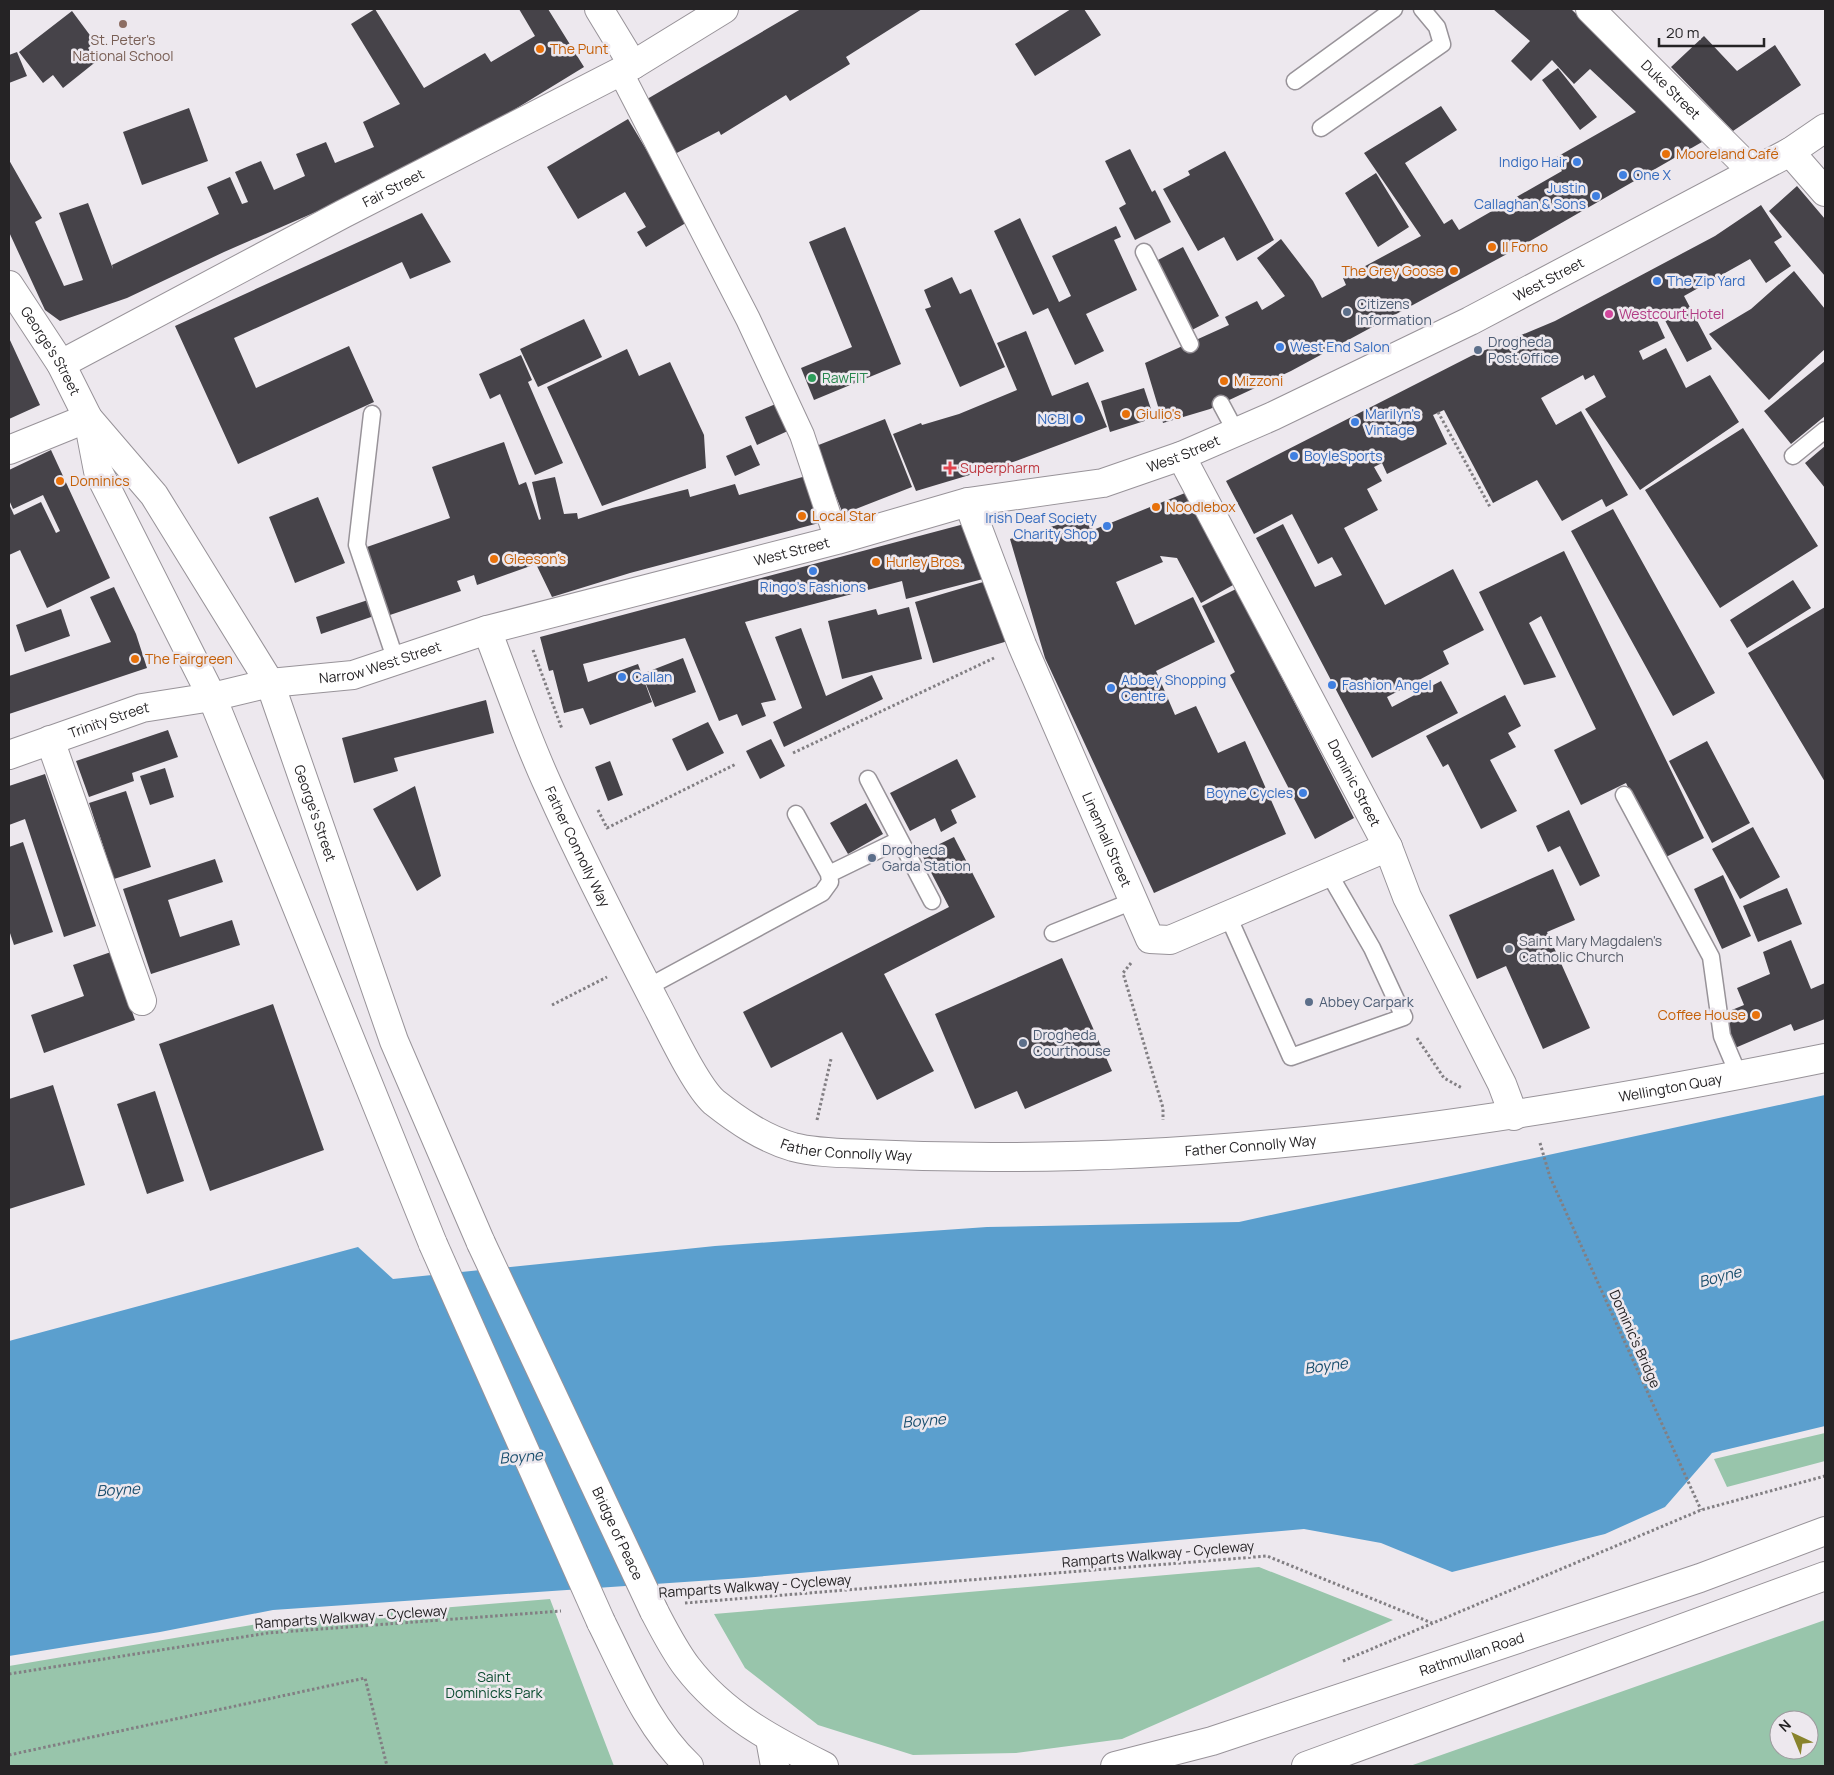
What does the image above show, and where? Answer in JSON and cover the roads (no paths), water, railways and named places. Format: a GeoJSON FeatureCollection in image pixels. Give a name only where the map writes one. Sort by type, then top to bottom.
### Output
{"type":"FeatureCollection","features":[{"type":"Feature","properties":{"kind":"main road"},"geometry":{"type":"LineString","coordinates":[[600,9],[626,68]]}},
{"type":"Feature","properties":{"kind":"main road","name":"Fair Street"},"geometry":{"type":"LineString","coordinates":[[61,364],[626,68],[724,9]]}},
{"type":"Feature","properties":{"kind":"main road","name":"Duke Street"},"geometry":{"type":"LineString","coordinates":[[1590,9],[1752,171]]}},
{"type":"Feature","properties":{"kind":"main road","name":"West Street"},"geometry":{"type":"LineString","coordinates":[[487,630],[837,540],[968,502],[1103,482],[1181,456],[1236,432],[1470,321],[1790,152],[1825,128]]}},
{"type":"Feature","properties":{"kind":"main road"},"geometry":{"type":"LineString","coordinates":[[1790,152],[1825,192]]}},
{"type":"Feature","properties":{"kind":"main road","name":"George's Street"},"geometry":{"type":"LineString","coordinates":[[9,285],[61,364],[88,418],[154,495],[270,683],[394,1041],[481,1243]]}},
{"type":"Feature","properties":{"kind":"main road"},"geometry":{"type":"LineString","coordinates":[[9,450],[88,418]]}},
{"type":"Feature","properties":{"kind":"main road","name":"George's Street"},"geometry":{"type":"LineString","coordinates":[[88,418],[98,471],[212,697],[433,1244],[601,1622],[643,1705],[672,1750],[689,1766]]}},
{"type":"Feature","properties":{"kind":"main road","name":"Dominic Street"},"geometry":{"type":"LineString","coordinates":[[1181,456],[1388,847],[1407,896],[1502,1084],[1514,1116]]}},
{"type":"Feature","properties":{"kind":"main road","name":"Linenhall Street"},"geometry":{"type":"LineString","coordinates":[[968,502],[1022,645],[1150,939],[1170,940],[1228,916]]}},
{"type":"Feature","properties":{"kind":"main road","name":"Narrow West Street"},"geometry":{"type":"LineString","coordinates":[[212,697],[270,683],[354,675],[487,630]]}},
{"type":"Feature","properties":{"kind":"main road","name":"Father Connolly Way"},"geometry":{"type":"LineString","coordinates":[[487,630],[547,783],[677,1043],[709,1098],[750,1130],[795,1147],[839,1153],[929,1157],[1163,1154],[1267,1146],[1514,1116]]}},
{"type":"Feature","properties":{"kind":"main road","name":"Trinity Street"},"geometry":{"type":"LineString","coordinates":[[9,755],[142,708],[212,697]]}},
{"type":"Feature","properties":{"kind":"main road"},"geometry":{"type":"LineString","coordinates":[[50,740],[142,1001]]}},
{"type":"Feature","properties":{"kind":"main road"},"geometry":{"type":"LineString","coordinates":[[1228,916],[1388,847]]}},
{"type":"Feature","properties":{"kind":"main road","name":"Wellington Quay"},"geometry":{"type":"LineString","coordinates":[[1514,1116],[1739,1076],[1825,1058]]}},
{"type":"Feature","properties":{"kind":"main road","name":"Bridge of Peace"},"geometry":{"type":"LineString","coordinates":[[481,1243],[666,1607],[686,1665],[707,1691],[770,1739],[824,1766]]}},
{"type":"Feature","properties":{"kind":"main road","name":"Rathmullan Road"},"geometry":{"type":"LineString","coordinates":[[1115,1766],[1221,1738],[1700,1578],[1825,1531]]}},
{"type":"Feature","properties":{"kind":"main road"},"geometry":{"type":"LineString","coordinates":[[1306,1766],[1825,1576]]}},
{"type":"Feature","properties":{"kind":"main road"},"geometry":{"type":"LineString","coordinates":[[770,1739],[775,1766]]}},
{"type":"Feature","properties":{"kind":"street"},"geometry":{"type":"LineString","coordinates":[[626,68],[802,435],[837,540]]}},
{"type":"Feature","properties":{"kind":"lane"},"geometry":{"type":"LineString","coordinates":[[1295,81],[1394,9]]}},
{"type":"Feature","properties":{"kind":"lane"},"geometry":{"type":"LineString","coordinates":[[1322,128],[1442,44],[1437,27],[1422,9]]}},
{"type":"Feature","properties":{"kind":"lane"},"geometry":{"type":"LineString","coordinates":[[1144,252],[1190,344]]}},
{"type":"Feature","properties":{"kind":"lane"},"geometry":{"type":"LineString","coordinates":[[1221,404],[1236,432]]}},
{"type":"Feature","properties":{"kind":"lane"},"geometry":{"type":"LineString","coordinates":[[372,414],[357,545],[396,661]]}},
{"type":"Feature","properties":{"kind":"lane"},"geometry":{"type":"LineString","coordinates":[[1793,456],[1825,430]]}},
{"type":"Feature","properties":{"kind":"lane"},"geometry":{"type":"LineString","coordinates":[[868,779],[932,901]]}},
{"type":"Feature","properties":{"kind":"lane"},"geometry":{"type":"LineString","coordinates":[[1624,795],[1711,957],[1722,1036],[1739,1076]]}},
{"type":"Feature","properties":{"kind":"lane"},"geometry":{"type":"LineString","coordinates":[[648,987],[822,893],[830,882],[830,874],[796,814]]}},
{"type":"Feature","properties":{"kind":"lane"},"geometry":{"type":"LineString","coordinates":[[830,874],[899,840]]}},
{"type":"Feature","properties":{"kind":"lane"},"geometry":{"type":"LineString","coordinates":[[1228,916],[1291,1056],[1404,1016],[1372,948],[1328,872]]}},
{"type":"Feature","properties":{"kind":"lane"},"geometry":{"type":"LineString","coordinates":[[1053,933],[1133,901]]}},
{"type":"Feature","properties":{"kind":"water","name":"Boyne"},"geometry":{"type":"Polygon","coordinates":[[[1825,1095],[1825,1426],[1712,1453],[1665,1507],[1605,1534],[1452,1572],[1381,1543],[1304,1529],[743,1578],[273,1610],[160,1632],[9,1656],[9,1341],[358,1247],[393,1279],[715,1246],[987,1227],[1239,1222],[1825,1095]]]}},
{"type":"Feature","properties":{"kind":"place","name":"St. Peter's National School"},"geometry":{"type":"Point","coordinates":[123,24]}},
{"type":"Feature","properties":{"kind":"place","name":"The Punt"},"geometry":{"type":"Point","coordinates":[540,49]}},
{"type":"Feature","properties":{"kind":"place","name":"Mooreland Café"},"geometry":{"type":"Point","coordinates":[1666,154]}},
{"type":"Feature","properties":{"kind":"place","name":"Indigo Hair"},"geometry":{"type":"Point","coordinates":[1577,162]}},
{"type":"Feature","properties":{"kind":"place","name":"One X"},"geometry":{"type":"Point","coordinates":[1623,175]}},
{"type":"Feature","properties":{"kind":"place","name":"Justin Callaghan & Sons"},"geometry":{"type":"Point","coordinates":[1596,196]}},
{"type":"Feature","properties":{"kind":"place","name":"Il Forno"},"geometry":{"type":"Point","coordinates":[1492,247]}},
{"type":"Feature","properties":{"kind":"place","name":"The Grey Goose"},"geometry":{"type":"Point","coordinates":[1454,271]}},
{"type":"Feature","properties":{"kind":"place","name":"The Zip Yard"},"geometry":{"type":"Point","coordinates":[1657,281]}},
{"type":"Feature","properties":{"kind":"place","name":"Citizens Information"},"geometry":{"type":"Point","coordinates":[1347,312]}},
{"type":"Feature","properties":{"kind":"place","name":"Westcourt Hotel"},"geometry":{"type":"Point","coordinates":[1609,314]}},
{"type":"Feature","properties":{"kind":"place","name":"West End Salon"},"geometry":{"type":"Point","coordinates":[1280,347]}},
{"type":"Feature","properties":{"kind":"place","name":"Drogheda Post Office"},"geometry":{"type":"Point","coordinates":[1478,350]}},
{"type":"Feature","properties":{"kind":"place","name":"RawFIT"},"geometry":{"type":"Point","coordinates":[812,378]}},
{"type":"Feature","properties":{"kind":"place","name":"Mizzoni"},"geometry":{"type":"Point","coordinates":[1224,381]}},
{"type":"Feature","properties":{"kind":"place","name":"Giulio's"},"geometry":{"type":"Point","coordinates":[1126,414]}},
{"type":"Feature","properties":{"kind":"place","name":"NCBI"},"geometry":{"type":"Point","coordinates":[1079,419]}},
{"type":"Feature","properties":{"kind":"place","name":"Marilyn's Vintage"},"geometry":{"type":"Point","coordinates":[1355,422]}},
{"type":"Feature","properties":{"kind":"place","name":"BoyleSports"},"geometry":{"type":"Point","coordinates":[1294,456]}},
{"type":"Feature","properties":{"kind":"place","name":"Superpharm"},"geometry":{"type":"Point","coordinates":[950,468]}},
{"type":"Feature","properties":{"kind":"place","name":"Dominics"},"geometry":{"type":"Point","coordinates":[60,481]}},
{"type":"Feature","properties":{"kind":"place","name":"Noodlebox"},"geometry":{"type":"Point","coordinates":[1156,507]}},
{"type":"Feature","properties":{"kind":"place","name":"Local Star"},"geometry":{"type":"Point","coordinates":[802,516]}},
{"type":"Feature","properties":{"kind":"place","name":"Irish Deaf Society Charity Shop"},"geometry":{"type":"Point","coordinates":[1107,526]}},
{"type":"Feature","properties":{"kind":"place","name":"Gleeson’s"},"geometry":{"type":"Point","coordinates":[494,559]}},
{"type":"Feature","properties":{"kind":"place","name":"Hurley Bros."},"geometry":{"type":"Point","coordinates":[876,562]}},
{"type":"Feature","properties":{"kind":"place","name":"Ringo's Fashions"},"geometry":{"type":"Point","coordinates":[813,571]}},
{"type":"Feature","properties":{"kind":"place","name":"The Fairgreen"},"geometry":{"type":"Point","coordinates":[135,659]}},
{"type":"Feature","properties":{"kind":"place","name":"Callan"},"geometry":{"type":"Point","coordinates":[622,677]}},
{"type":"Feature","properties":{"kind":"place","name":"Fashion Angel"},"geometry":{"type":"Point","coordinates":[1332,685]}},
{"type":"Feature","properties":{"kind":"place","name":"Abbey Shopping Centre"},"geometry":{"type":"Point","coordinates":[1111,688]}},
{"type":"Feature","properties":{"kind":"place","name":"Boyne Cycles"},"geometry":{"type":"Point","coordinates":[1303,793]}},
{"type":"Feature","properties":{"kind":"place","name":"Drogheda Garda Station"},"geometry":{"type":"Point","coordinates":[872,858]}},
{"type":"Feature","properties":{"kind":"place","name":"Saint Mary Magdalen's Catholic Church"},"geometry":{"type":"Point","coordinates":[1509,949]}},
{"type":"Feature","properties":{"kind":"place","name":"Abbey Carpark"},"geometry":{"type":"Point","coordinates":[1309,1002]}},
{"type":"Feature","properties":{"kind":"place","name":"Coffee House"},"geometry":{"type":"Point","coordinates":[1756,1015]}},
{"type":"Feature","properties":{"kind":"place","name":"Drogheda Courthouse"},"geometry":{"type":"Point","coordinates":[1023,1043]}},
{"type":"Feature","properties":{"kind":"park label","name":"Saint Dominicks Park"},"geometry":{"type":"Point","coordinates":[494,1685]}}]}
